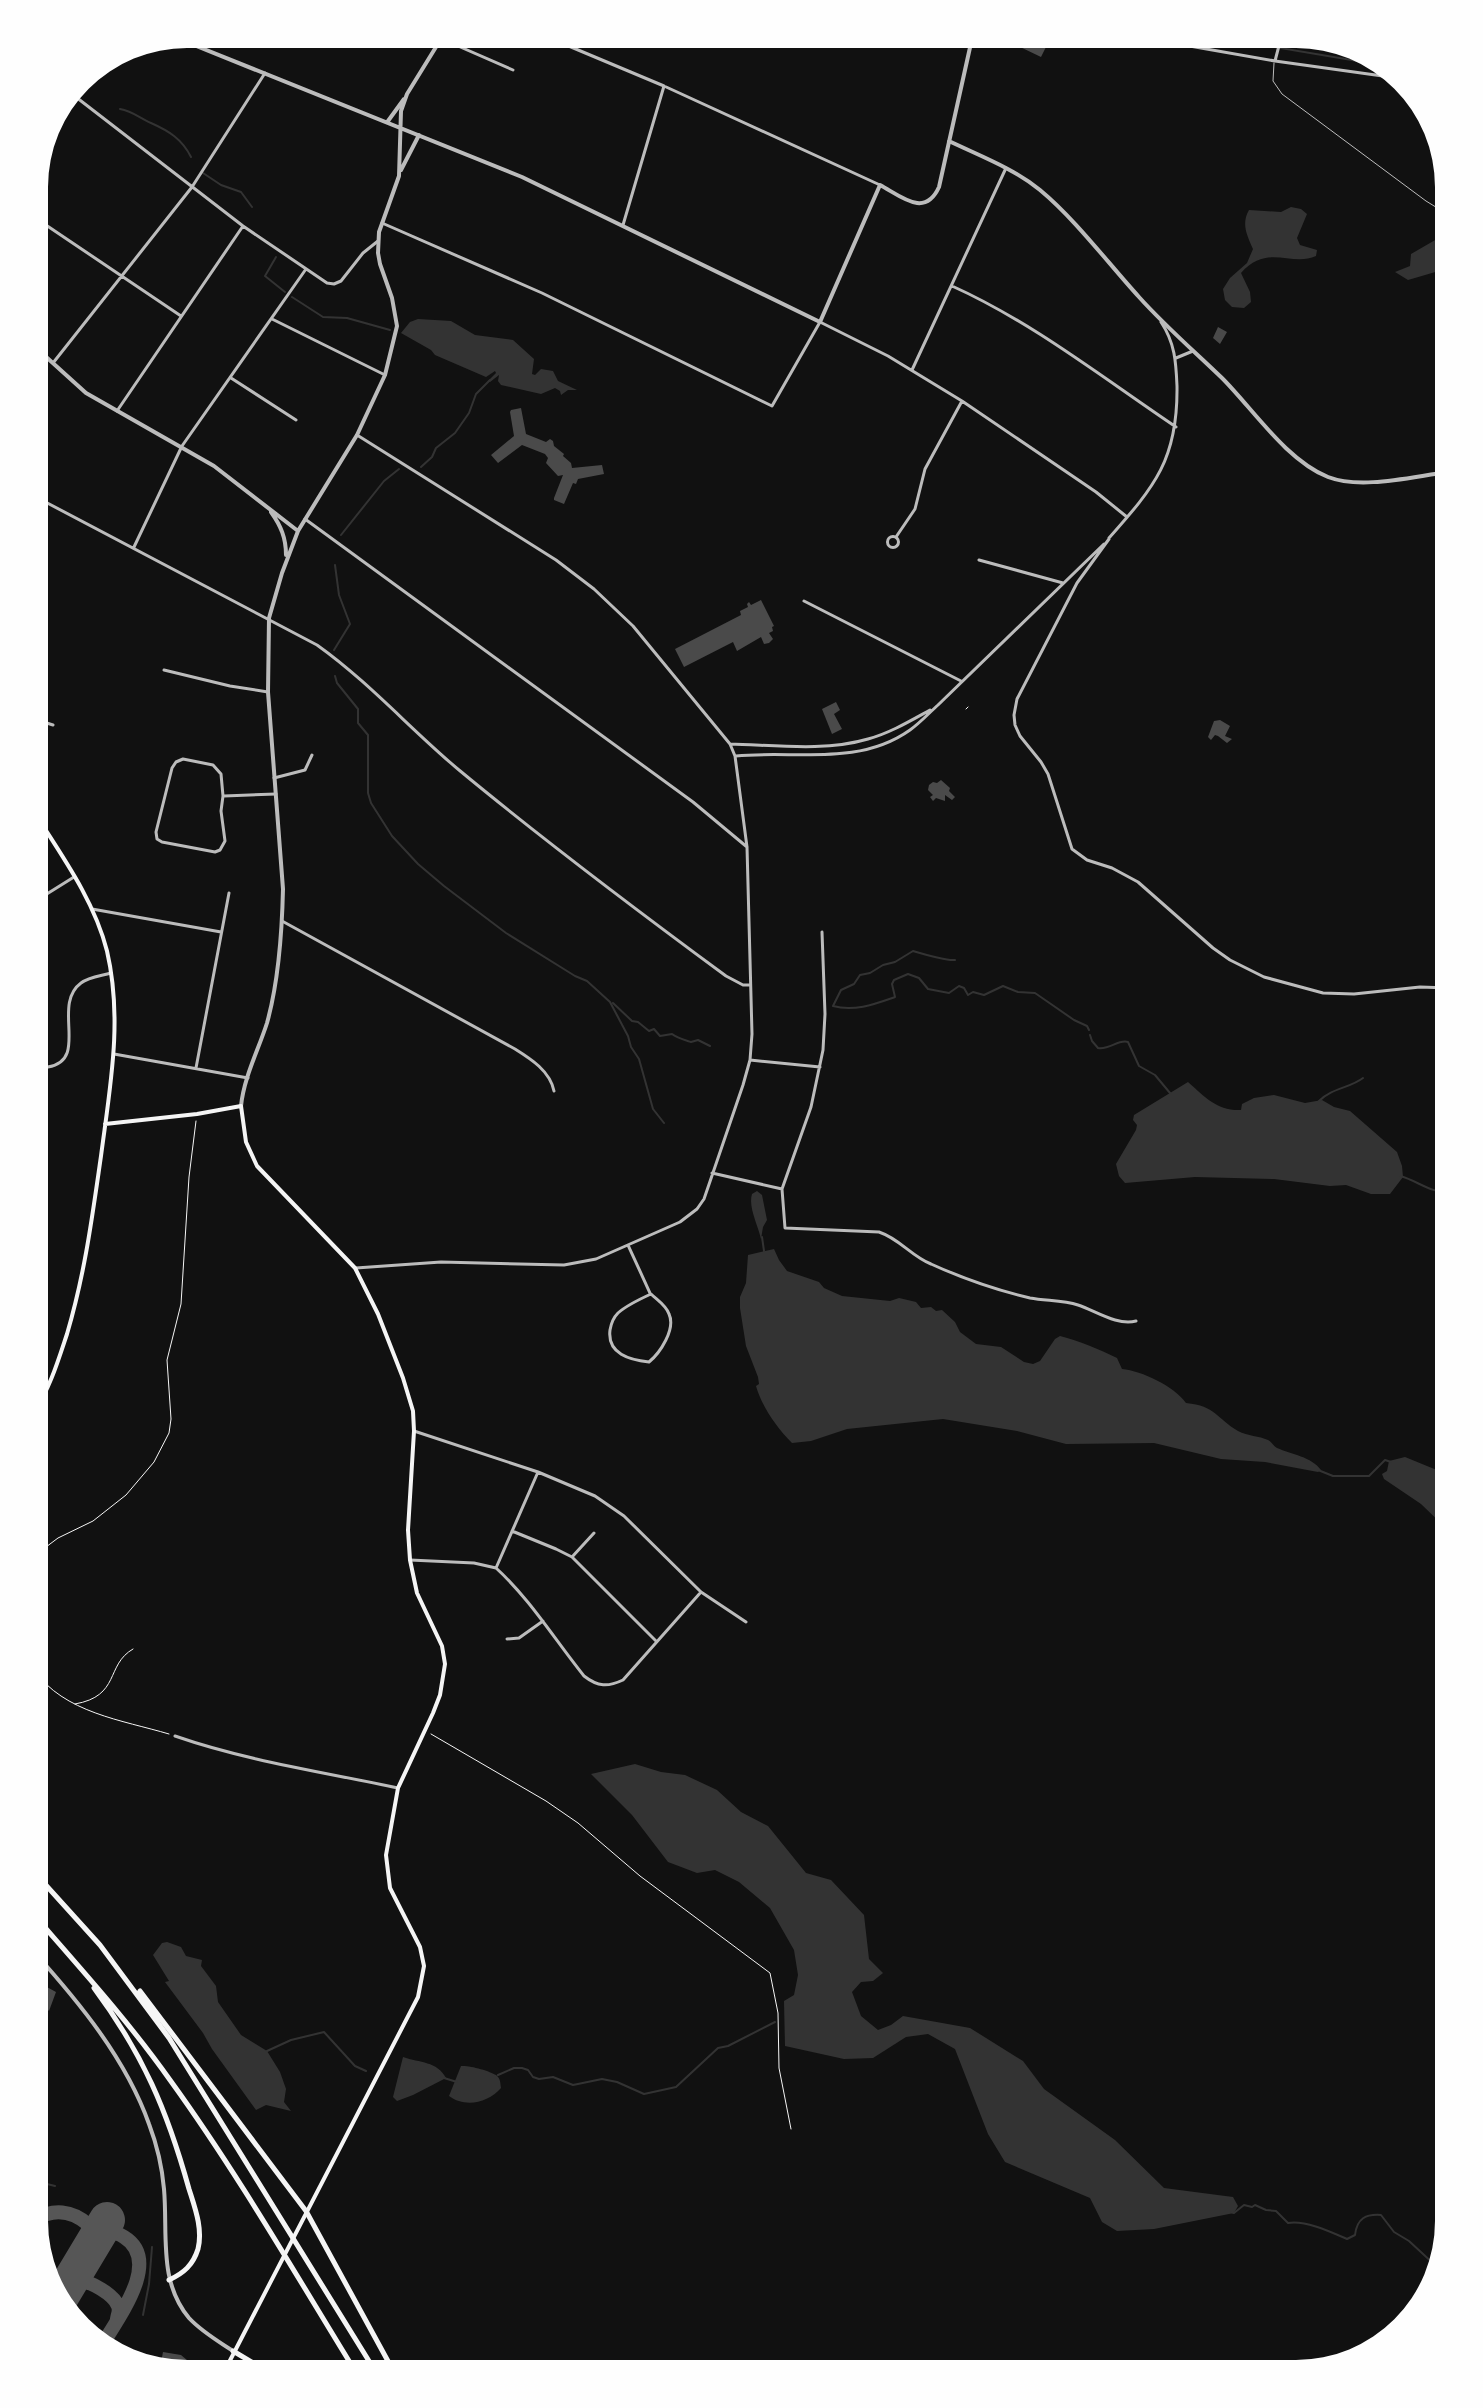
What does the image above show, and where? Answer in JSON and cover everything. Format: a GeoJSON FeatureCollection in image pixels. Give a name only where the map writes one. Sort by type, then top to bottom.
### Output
{"type":"FeatureCollection","features":[{"type":"Feature","properties":{"kind":"highway"},"geometry":{"type":"LineString","coordinates":[[48,1886],[157,2012],[306,2211],[387,2360]]}},
{"type":"Feature","properties":{"kind":"highway"},"geometry":{"type":"LineString","coordinates":[[48,1932],[122,2017],[169,2078],[212,2141],[348,2360]]}},
{"type":"Feature","properties":{"kind":"highway"},"geometry":{"type":"LineString","coordinates":[[71,1959],[140,2056],[167,2118],[183,2168],[200,2239],[191,2264],[180,2275],[169,2280]]}},
{"type":"Feature","properties":{"kind":"highway"},"geometry":{"type":"LineString","coordinates":[[112,1961],[180,2054],[368,2360]]}},
{"type":"Feature","properties":{"kind":"highway"},"geometry":{"type":"LineString","coordinates":[[233,2351],[248,2360]]}},
{"type":"Feature","properties":{"kind":"main road"},"geometry":{"type":"LineString","coordinates":[[48,835],[92,909],[100,929],[111,973],[116,1029],[89,1242],[80,1288],[48,1385]]}},
{"type":"Feature","properties":{"kind":"main road"},"geometry":{"type":"LineString","coordinates":[[105,1124],[241,1106],[246,1142],[257,1166],[355,1268],[370,1295],[413,1411],[408,1501],[410,1560],[417,1593],[442,1646],[445,1664],[440,1695],[398,1788],[386,1855],[390,1888],[420,1947],[424,1966],[418,1997],[229,2360]]}},
{"type":"Feature","properties":{"kind":"street"},"geometry":{"type":"LineString","coordinates":[[202,48],[522,177],[820,322],[912,370],[962,401],[1096,492],[1127,517]]}},
{"type":"Feature","properties":{"kind":"street"},"geometry":{"type":"LineString","coordinates":[[388,122],[436,48]]}},
{"type":"Feature","properties":{"kind":"street"},"geometry":{"type":"LineString","coordinates":[[468,48],[513,70]]}},
{"type":"Feature","properties":{"kind":"street"},"geometry":{"type":"LineString","coordinates":[[573,48],[922,204],[935,196],[970,48]]}},
{"type":"Feature","properties":{"kind":"street"},"geometry":{"type":"LineString","coordinates":[[1201,48],[1379,76]]}},
{"type":"Feature","properties":{"kind":"street"},"geometry":{"type":"LineString","coordinates":[[1275,61],[1279,48]]}},
{"type":"Feature","properties":{"kind":"street"},"geometry":{"type":"LineString","coordinates":[[53,363],[192,187],[265,73]]}},
{"type":"Feature","properties":{"kind":"street"},"geometry":{"type":"LineString","coordinates":[[623,225],[664,86]]}},
{"type":"Feature","properties":{"kind":"street"},"geometry":{"type":"LineString","coordinates":[[399,176],[401,111],[407,94]]}},
{"type":"Feature","properties":{"kind":"street"},"geometry":{"type":"LineString","coordinates":[[79,100],[243,226],[327,283],[341,281],[363,253],[378,241]]}},
{"type":"Feature","properties":{"kind":"street"},"geometry":{"type":"LineString","coordinates":[[241,1106],[274,993],[282,921],[283,889],[268,692],[269,618],[298,531],[357,435],[385,375],[395,339],[397,312],[380,264],[378,241],[399,176],[419,135]]}},
{"type":"Feature","properties":{"kind":"street"},"geometry":{"type":"LineString","coordinates":[[949,141],[1006,168],[1041,191],[1156,315],[1223,379],[1277,438],[1310,466],[1329,477],[1347,482],[1435,474]]}},
{"type":"Feature","properties":{"kind":"street"},"geometry":{"type":"LineString","coordinates":[[912,370],[1006,168]]}},
{"type":"Feature","properties":{"kind":"street"},"geometry":{"type":"LineString","coordinates":[[382,223],[542,293],[772,406],[820,322],[880,185]]}},
{"type":"Feature","properties":{"kind":"street"},"geometry":{"type":"LineString","coordinates":[[117,412],[243,226]]}},
{"type":"Feature","properties":{"kind":"street"},"geometry":{"type":"LineString","coordinates":[[48,227],[181,316]]}},
{"type":"Feature","properties":{"kind":"street"},"geometry":{"type":"LineString","coordinates":[[134,547],[182,446],[306,268]]}},
{"type":"Feature","properties":{"kind":"street"},"geometry":{"type":"LineString","coordinates":[[952,286],[1029,328],[1176,427]]}},
{"type":"Feature","properties":{"kind":"street"},"geometry":{"type":"LineString","coordinates":[[1156,315],[1172,340],[1176,358],[1176,427],[1168,457],[1160,473],[1077,583],[1017,699],[1014,715],[1020,736],[1048,774],[1072,849],[1087,860],[1112,868],[1138,882],[1213,948],[1246,970],[1296,987],[1340,994],[1435,988]]}},
{"type":"Feature","properties":{"kind":"street"},"geometry":{"type":"LineString","coordinates":[[272,319],[385,375]]}},
{"type":"Feature","properties":{"kind":"street"},"geometry":{"type":"LineString","coordinates":[[1176,358],[1193,351]]}},
{"type":"Feature","properties":{"kind":"street"},"geometry":{"type":"LineString","coordinates":[[48,359],[86,393],[214,466],[298,531]]}},
{"type":"Feature","properties":{"kind":"street"},"geometry":{"type":"LineString","coordinates":[[231,378],[296,420]]}},
{"type":"Feature","properties":{"kind":"street"},"geometry":{"type":"LineString","coordinates":[[896,537],[915,509],[925,469],[962,401]]}},
{"type":"Feature","properties":{"kind":"street"},"geometry":{"type":"LineString","coordinates":[[355,1268],[453,1261],[564,1265],[596,1259],[689,1217],[704,1199],[743,1085],[750,1060],[752,1034],[747,847],[735,756],[730,744],[643,637],[594,589],[554,559],[357,435]]}},
{"type":"Feature","properties":{"kind":"street"},"geometry":{"type":"LineString","coordinates":[[48,503],[299,634],[333,656],[447,760],[592,877],[726,976],[743,985],[751,985]]}},
{"type":"Feature","properties":{"kind":"street"},"geometry":{"type":"LineString","coordinates":[[264,504],[279,522],[284,535],[286,561]]}},
{"type":"Feature","properties":{"kind":"street"},"geometry":{"type":"LineString","coordinates":[[305,519],[680,793],[747,847]]}},
{"type":"Feature","properties":{"kind":"street"},"geometry":{"type":"LineString","coordinates":[[735,756],[833,755],[873,748],[892,741],[910,730],[938,705],[1109,539]]}},
{"type":"Feature","properties":{"kind":"street"},"geometry":{"type":"LineString","coordinates":[[979,560],[1063,583]]}},
{"type":"Feature","properties":{"kind":"street"},"geometry":{"type":"LineString","coordinates":[[804,601],[961,681]]}},
{"type":"Feature","properties":{"kind":"street"},"geometry":{"type":"LineString","coordinates":[[164,670],[268,692]]}},
{"type":"Feature","properties":{"kind":"street"},"geometry":{"type":"LineString","coordinates":[[730,744],[850,743],[870,739],[908,723],[938,705]]}},
{"type":"Feature","properties":{"kind":"street"},"geometry":{"type":"LineString","coordinates":[[48,723],[53,725]]}},
{"type":"Feature","properties":{"kind":"street"},"geometry":{"type":"LineString","coordinates":[[274,778],[305,770],[312,755]]}},
{"type":"Feature","properties":{"kind":"street"},"geometry":{"type":"LineString","coordinates":[[183,759],[218,768],[223,796],[221,811],[225,841],[220,850],[215,852],[157,839],[156,832],[176,762],[183,759]]}},
{"type":"Feature","properties":{"kind":"street"},"geometry":{"type":"LineString","coordinates":[[223,796],[276,794]]}},
{"type":"Feature","properties":{"kind":"street"},"geometry":{"type":"LineString","coordinates":[[48,893],[74,877]]}},
{"type":"Feature","properties":{"kind":"street"},"geometry":{"type":"LineString","coordinates":[[196,1068],[229,893]]}},
{"type":"Feature","properties":{"kind":"street"},"geometry":{"type":"LineString","coordinates":[[92,909],[221,932]]}},
{"type":"Feature","properties":{"kind":"street"},"geometry":{"type":"LineString","coordinates":[[282,921],[515,1049],[539,1066],[554,1091]]}},
{"type":"Feature","properties":{"kind":"street"},"geometry":{"type":"LineString","coordinates":[[822,932],[824,1033],[820,1067],[811,1107],[782,1189],[785,1228],[879,1232],[892,1237],[928,1263],[996,1288],[1036,1299],[1069,1302],[1126,1323],[1136,1321]]}},
{"type":"Feature","properties":{"kind":"street"},"geometry":{"type":"LineString","coordinates":[[48,1067],[63,1062],[68,1055],[69,1000],[80,983],[111,973]]}},
{"type":"Feature","properties":{"kind":"street"},"geometry":{"type":"LineString","coordinates":[[114,1054],[248,1078]]}},
{"type":"Feature","properties":{"kind":"street"},"geometry":{"type":"LineString","coordinates":[[750,1060],[820,1067]]}},
{"type":"Feature","properties":{"kind":"street"},"geometry":{"type":"LineString","coordinates":[[712,1173],[782,1189]]}},
{"type":"Feature","properties":{"kind":"street"},"geometry":{"type":"LineString","coordinates":[[628,1245],[651,1294],[671,1317],[671,1325],[655,1357],[649,1362],[628,1359],[612,1346],[610,1326],[616,1315],[651,1294]]}},
{"type":"Feature","properties":{"kind":"street"},"geometry":{"type":"LineString","coordinates":[[414,1431],[538,1472],[595,1496],[611,1506],[701,1592],[746,1622]]}},
{"type":"Feature","properties":{"kind":"street"},"geometry":{"type":"LineString","coordinates":[[496,1568],[538,1472]]}},
{"type":"Feature","properties":{"kind":"street"},"geometry":{"type":"LineString","coordinates":[[512,1531],[572,1557],[657,1641]]}},
{"type":"Feature","properties":{"kind":"street"},"geometry":{"type":"LineString","coordinates":[[572,1557],[594,1533]]}},
{"type":"Feature","properties":{"kind":"street"},"geometry":{"type":"LineString","coordinates":[[410,1560],[474,1563],[496,1568],[543,1621],[584,1676],[601,1686],[623,1680],[701,1592]]}},
{"type":"Feature","properties":{"kind":"street"},"geometry":{"type":"LineString","coordinates":[[507,1639],[519,1638],[543,1621]]}},
{"type":"Feature","properties":{"kind":"street"},"geometry":{"type":"LineString","coordinates":[[175,1736],[242,1757],[398,1788]]}},
{"type":"Feature","properties":{"kind":"street"},"geometry":{"type":"LineString","coordinates":[[48,1969],[99,2031],[129,2079],[148,2119],[163,2174],[165,2258],[177,2299],[189,2318],[204,2332],[233,2351]]}},
{"type":"Feature","properties":{"kind":"lane"},"geometry":{"type":"LineString","coordinates":[[1275,61],[1273,81],[1282,94],[1435,207]]}},
{"type":"Feature","properties":{"kind":"path"},"geometry":{"type":"LineString","coordinates":[[48,1546],[93,1521],[126,1495],[154,1462],[169,1433],[167,1360],[181,1304],[189,1177],[197,1114]]}},
{"type":"Feature","properties":{"kind":"path"},"geometry":{"type":"LineString","coordinates":[[73,1704],[98,1697],[110,1682],[122,1657],[133,1649]]}},
{"type":"Feature","properties":{"kind":"path"},"geometry":{"type":"LineString","coordinates":[[48,1686],[73,1704],[175,1736]]}},
{"type":"Feature","properties":{"kind":"path"},"geometry":{"type":"LineString","coordinates":[[425,1730],[578,1823],[640,1876],[770,1973],[778,2013],[779,2068],[791,2129]]}},
{"type":"Feature","properties":{"kind":"shaded area"},"geometry":{"type":"Polygon","coordinates":[[[1291,207],[1307,214],[1297,238],[1300,245],[1317,250],[1316,256],[1307,259],[1270,257],[1251,264],[1241,273],[1251,302],[1244,308],[1232,307],[1225,300],[1223,289],[1247,263],[1253,249],[1245,225],[1249,210],[1281,212],[1291,207]]]}},
{"type":"Feature","properties":{"kind":"shaded area"},"geometry":{"type":"Polygon","coordinates":[[[1435,240],[1435,272],[1408,280],[1395,272],[1410,266],[1411,254],[1435,240]]]}},
{"type":"Feature","properties":{"kind":"shaded area"},"geometry":{"type":"Polygon","coordinates":[[[418,319],[451,321],[475,335],[513,340],[534,359],[532,374],[541,369],[553,371],[558,381],[577,390],[568,390],[561,395],[555,388],[541,394],[501,385],[499,375],[490,382],[495,371],[486,377],[435,355],[401,333],[410,322],[418,319]]]}},
{"type":"Feature","properties":{"kind":"shaded area"},"geometry":{"type":"Polygon","coordinates":[[[1188,1082],[1212,1102],[1233,1110],[1241,1110],[1242,1104],[1254,1098],[1274,1095],[1305,1103],[1322,1100],[1350,1111],[1397,1152],[1403,1177],[1390,1194],[1371,1194],[1346,1185],[1274,1179],[1195,1177],[1125,1183],[1119,1176],[1116,1164],[1136,1130],[1134,1115],[1188,1082]]]}},
{"type":"Feature","properties":{"kind":"shaded area"},"geometry":{"type":"Polygon","coordinates":[[[757,1191],[762,1195],[767,1220],[761,1239],[751,1205],[752,1194],[757,1191]]]}},
{"type":"Feature","properties":{"kind":"shaded area"},"geometry":{"type":"Polygon","coordinates":[[[774,1249],[787,1271],[819,1282],[824,1288],[842,1296],[890,1301],[899,1298],[916,1302],[921,1308],[942,1310],[955,1322],[960,1332],[976,1344],[1001,1347],[1024,1362],[1033,1364],[1040,1361],[1060,1336],[1096,1348],[1117,1358],[1122,1369],[1157,1380],[1186,1403],[1210,1410],[1238,1431],[1268,1440],[1277,1448],[1312,1462],[1321,1470],[1221,1459],[1154,1443],[1066,1444],[1017,1431],[943,1419],[847,1429],[811,1441],[792,1443],[762,1402],[756,1386],[759,1384],[758,1377],[746,1346],[740,1308],[748,1255],[774,1249]]]}},
{"type":"Feature","properties":{"kind":"shaded area"},"geometry":{"type":"Polygon","coordinates":[[[1405,1457],[1435,1469],[1435,1518],[1384,1479],[1382,1474],[1387,1471],[1389,1461],[1405,1457]]]}},
{"type":"Feature","properties":{"kind":"shaded area"},"geometry":{"type":"Polygon","coordinates":[[[635,1764],[685,1775],[717,1790],[741,1812],[768,1826],[806,1873],[831,1880],[864,1915],[869,1959],[883,1973],[873,1981],[861,1982],[852,1992],[861,2016],[878,2030],[903,2016],[970,2028],[1023,2061],[1044,2089],[1115,2140],[1164,2188],[1233,2197],[1238,2206],[1234,2213],[1154,2229],[1117,2231],[1102,2222],[1090,2198],[1005,2162],[988,2134],[955,2049],[928,2034],[906,2037],[873,2058],[844,2059],[785,2046],[784,2001],[794,1995],[798,1975],[794,1950],[770,1908],[739,1882],[715,1870],[697,1873],[668,1862],[632,1815],[591,1774],[635,1764]]]}},
{"type":"Feature","properties":{"kind":"shaded area"},"geometry":{"type":"Polygon","coordinates":[[[162,1943],[181,1947],[186,1956],[202,1960],[201,1966],[216,1986],[218,2002],[241,2035],[267,2051],[280,2072],[286,2089],[284,2102],[291,2111],[266,2105],[256,2110],[165,1982],[169,1981],[153,1955],[162,1943]]]}},
{"type":"Feature","properties":{"kind":"shaded area"},"geometry":{"type":"Polygon","coordinates":[[[403,2057],[433,2065],[446,2078],[397,2101],[393,2097],[403,2057]]]}},
{"type":"Feature","properties":{"kind":"shaded area"},"geometry":{"type":"Polygon","coordinates":[[[461,2066],[496,2075],[501,2088],[490,2097],[476,2102],[455,2100],[449,2096],[461,2066]]]}},
{"type":"Feature","properties":{"kind":"building"},"geometry":{"type":"Polygon","coordinates":[[[1022,48],[1046,48],[1041,57],[1022,48]]]}},
{"type":"Feature","properties":{"kind":"building"},"geometry":{"type":"Polygon","coordinates":[[[1218,327],[1227,332],[1220,344],[1213,338],[1218,327]]]}},
{"type":"Feature","properties":{"kind":"building"},"geometry":{"type":"Polygon","coordinates":[[[521,408],[526,434],[546,442],[550,439],[553,441],[572,468],[602,465],[604,474],[578,479],[576,484],[573,483],[564,504],[554,500],[563,475],[558,476],[546,463],[548,458],[545,454],[522,445],[498,463],[491,455],[514,436],[510,412],[521,408]]]}},
{"type":"Feature","properties":{"kind":"building"},"geometry":{"type":"Polygon","coordinates":[[[761,600],[774,626],[769,633],[773,639],[769,643],[764,644],[761,637],[737,651],[733,642],[684,667],[675,649],[741,615],[740,611],[748,607],[749,602],[751,605],[761,600]]]}},
{"type":"Feature","properties":{"kind":"building"},"geometry":{"type":"Polygon","coordinates":[[[836,702],[840,710],[834,714],[842,729],[832,734],[822,709],[836,702]]]}},
{"type":"Feature","properties":{"kind":"building"},"geometry":{"type":"Polygon","coordinates":[[[1220,720],[1230,726],[1225,736],[1232,739],[1227,743],[1215,735],[1211,740],[1208,737],[1214,721],[1220,720]]]}},
{"type":"Feature","properties":{"kind":"building"},"geometry":{"type":"Polygon","coordinates":[[[941,780],[955,797],[952,800],[945,795],[945,801],[936,798],[933,801],[930,797],[933,795],[928,790],[929,785],[941,780]]]}},
{"type":"Feature","properties":{"kind":"building"},"geometry":{"type":"Polygon","coordinates":[[[48,1988],[56,1992],[48,2010],[48,1988]]]}},
{"type":"Feature","properties":{"kind":"building"},"geometry":{"type":"Polygon","coordinates":[[[163,2352],[181,2355],[187,2360],[178,2360],[162,2357],[163,2352]]]}},
{"type":"Feature","properties":{"kind":"waterway"},"geometry":{"type":"LineString","coordinates":[[1280,48],[1354,61]]}},
{"type":"Feature","properties":{"kind":"waterway"},"geometry":{"type":"LineString","coordinates":[[120,109],[169,133],[179,140],[191,157]]}},
{"type":"Feature","properties":{"kind":"waterway"},"geometry":{"type":"LineString","coordinates":[[203,173],[221,185],[241,192],[252,207]]}},
{"type":"Feature","properties":{"kind":"waterway"},"geometry":{"type":"LineString","coordinates":[[276,257],[265,276],[285,292]]}},
{"type":"Feature","properties":{"kind":"waterway"},"geometry":{"type":"LineString","coordinates":[[292,297],[323,317],[347,318],[390,330]]}},
{"type":"Feature","properties":{"kind":"waterway"},"geometry":{"type":"LineString","coordinates":[[421,467],[432,457],[436,448],[455,433],[469,413],[476,394],[490,380]]}},
{"type":"Feature","properties":{"kind":"waterway"},"geometry":{"type":"LineString","coordinates":[[341,535],[384,481],[399,469]]}},
{"type":"Feature","properties":{"kind":"waterway"},"geometry":{"type":"LineString","coordinates":[[334,650],[350,624],[339,595],[335,565]]}},
{"type":"Feature","properties":{"kind":"waterway"},"geometry":{"type":"LineString","coordinates":[[335,676],[358,709],[358,723],[368,735],[368,793],[392,836],[444,886],[506,933],[587,981],[610,1002],[639,1059],[653,1109],[664,1123]]}},
{"type":"Feature","properties":{"kind":"waterway"},"geometry":{"type":"LineString","coordinates":[[955,960],[913,951],[895,962],[860,975],[854,984],[841,990],[833,1006],[857,1008],[895,997],[894,980],[908,974],[919,978],[928,989],[949,993],[959,986],[968,995],[973,992],[984,995],[1003,986],[1018,992],[1035,993],[1089,1030]]}},
{"type":"Feature","properties":{"kind":"waterway"},"geometry":{"type":"LineString","coordinates":[[613,1003],[632,1021],[649,1031],[654,1029],[660,1036],[672,1034],[710,1046]]}},
{"type":"Feature","properties":{"kind":"waterway"},"geometry":{"type":"LineString","coordinates":[[1090,1035],[1098,1048],[1128,1042],[1139,1066],[1155,1075],[1170,1093]]}},
{"type":"Feature","properties":{"kind":"waterway"},"geometry":{"type":"LineString","coordinates":[[1319,1101],[1363,1078]]}},
{"type":"Feature","properties":{"kind":"waterway"},"geometry":{"type":"LineString","coordinates":[[1400,1176],[1435,1190]]}},
{"type":"Feature","properties":{"kind":"waterway"},"geometry":{"type":"LineString","coordinates":[[762,1237],[764,1251]]}},
{"type":"Feature","properties":{"kind":"waterway"},"geometry":{"type":"LineString","coordinates":[[1318,1470],[1333,1476],[1369,1476],[1385,1460],[1391,1462]]}},
{"type":"Feature","properties":{"kind":"waterway"},"geometry":{"type":"LineString","coordinates":[[498,2075],[522,2068],[539,2079],[553,2077],[573,2085],[602,2079],[644,2094],[676,2087],[718,2048],[775,2022]]}},
{"type":"Feature","properties":{"kind":"waterway"},"geometry":{"type":"LineString","coordinates":[[267,2051],[291,2040],[324,2032],[355,2066],[366,2071]]}},
{"type":"Feature","properties":{"kind":"waterway"},"geometry":{"type":"LineString","coordinates":[[444,2078],[457,2082]]}},
{"type":"Feature","properties":{"kind":"waterway"},"geometry":{"type":"LineString","coordinates":[[48,2184],[55,2186]]}},
{"type":"Feature","properties":{"kind":"waterway"},"geometry":{"type":"LineString","coordinates":[[1231,2212],[1244,2205],[1255,2205],[1276,2211],[1288,2223],[1310,2225],[1347,2239],[1355,2235],[1363,2218],[1381,2215],[1394,2232],[1429,2260]]}},
{"type":"Feature","properties":{"kind":"waterway"},"geometry":{"type":"LineString","coordinates":[[143,2315],[152,2247]]}},
{"type":"Feature","properties":{"kind":"taxiway"},"geometry":{"type":"LineString","coordinates":[[48,2214],[62,2212],[83,2220],[89,2225],[94,2242]]}},
{"type":"Feature","properties":{"kind":"taxiway"},"geometry":{"type":"LineString","coordinates":[[96,2238],[110,2232],[124,2237],[135,2247],[139,2260],[133,2290],[108,2336]]}},
{"type":"Feature","properties":{"kind":"taxiway"},"geometry":{"type":"LineString","coordinates":[[66,2290],[76,2283],[95,2286],[116,2302],[119,2309],[117,2319]]}},
{"type":"Feature","properties":{"kind":"runway"},"geometry":{"type":"LineString","coordinates":[[66,2289],[107,2220]]}}]}
